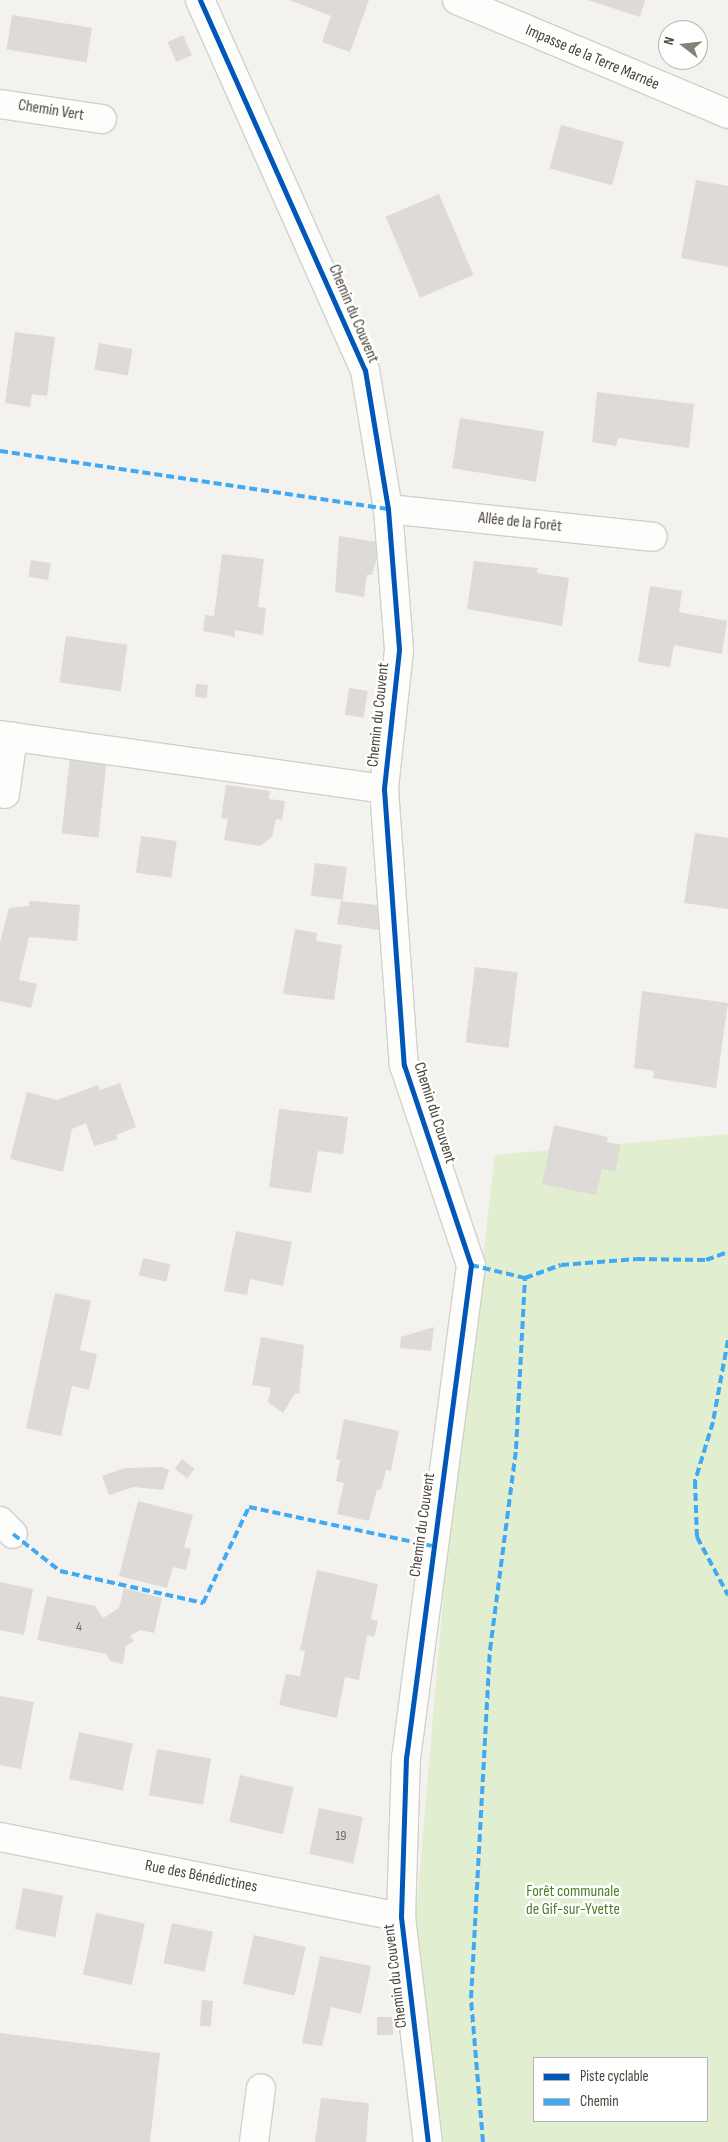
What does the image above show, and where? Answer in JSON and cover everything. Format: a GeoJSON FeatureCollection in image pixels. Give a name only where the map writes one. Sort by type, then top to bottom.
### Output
{"type":"FeatureCollection","features":[{"type":"Feature","properties":{"kind":"street","name":"Chemin du Couvent"},"geometry":{"type":"LineString","coordinates":[[200,0],[365,370],[388,509],[399,650],[384,789],[404,1065],[471,1265],[406,1757],[401,1917],[428,2142]]}},
{"type":"Feature","properties":{"kind":"street","name":"Impasse de la Terre Marnée"},"geometry":{"type":"LineString","coordinates":[[457,0],[728,114]]}},
{"type":"Feature","properties":{"kind":"street","name":"Chemin Vert"},"geometry":{"type":"LineString","coordinates":[[0,104],[102,119]]}},
{"type":"Feature","properties":{"kind":"street","name":"Allée de la Forêt"},"geometry":{"type":"LineString","coordinates":[[388,509],[653,537]]}},
{"type":"Feature","properties":{"kind":"street"},"geometry":{"type":"LineString","coordinates":[[5,794],[6,736],[384,789]]}},
{"type":"Feature","properties":{"kind":"street","name":"Rue des Bénédictines"},"geometry":{"type":"LineString","coordinates":[[0,1837],[401,1917]]}},
{"type":"Feature","properties":{"kind":"street"},"geometry":{"type":"LineString","coordinates":[[254,2142],[261,2088]]}},
{"type":"Feature","properties":{"kind":"green space","name":"Forêt communale de Gif-sur-Yvette"},"geometry":{"type":"Polygon","coordinates":[[[728,1134],[728,2142],[443,2142],[416,1916],[446,1564],[495,1155],[728,1134]]]}},
{"type":"Feature","properties":{"kind":"building"},"geometry":{"type":"Polygon","coordinates":[[[289,0],[369,0],[350,52],[322,42],[331,16],[289,0]]]}},
{"type":"Feature","properties":{"kind":"building"},"geometry":{"type":"Polygon","coordinates":[[[588,0],[645,0],[640,17],[588,0]]]}},
{"type":"Feature","properties":{"kind":"building"},"geometry":{"type":"Polygon","coordinates":[[[12,15],[92,28],[87,62],[7,50],[12,15]]]}},
{"type":"Feature","properties":{"kind":"building"},"geometry":{"type":"Polygon","coordinates":[[[183,35],[192,55],[176,62],[167,42],[183,35]]]}},
{"type":"Feature","properties":{"kind":"building"},"geometry":{"type":"Polygon","coordinates":[[[561,125],[624,142],[612,185],[549,168],[561,125]]]}},
{"type":"Feature","properties":{"kind":"building"},"geometry":{"type":"Polygon","coordinates":[[[696,180],[728,186],[728,267],[681,258],[696,180]]]}},
{"type":"Feature","properties":{"kind":"building"},"geometry":{"type":"Polygon","coordinates":[[[439,194],[473,275],[420,298],[386,217],[439,194]]]}},
{"type":"Feature","properties":{"kind":"building"},"geometry":{"type":"Polygon","coordinates":[[[15,332],[55,337],[47,396],[32,394],[30,407],[5,403],[15,332]]]}},
{"type":"Feature","properties":{"kind":"building"},"geometry":{"type":"Polygon","coordinates":[[[99,343],[132,349],[128,375],[94,370],[99,343]]]}},
{"type":"Feature","properties":{"kind":"building"},"geometry":{"type":"Polygon","coordinates":[[[597,392],[694,404],[689,448],[618,438],[616,446],[592,442],[597,392]]]}},
{"type":"Feature","properties":{"kind":"building"},"geometry":{"type":"Polygon","coordinates":[[[460,418],[544,431],[536,482],[452,468],[460,418]]]}},
{"type":"Feature","properties":{"kind":"building"},"geometry":{"type":"Polygon","coordinates":[[[339,536],[377,542],[376,546],[380,547],[372,575],[367,575],[364,597],[335,592],[339,536]]]}},
{"type":"Feature","properties":{"kind":"building"},"geometry":{"type":"Polygon","coordinates":[[[222,554],[264,559],[258,607],[266,608],[263,635],[235,630],[235,637],[203,631],[205,615],[214,616],[222,554]]]}},
{"type":"Feature","properties":{"kind":"building"},"geometry":{"type":"Polygon","coordinates":[[[31,560],[51,563],[48,580],[28,577],[31,560]]]}},
{"type":"Feature","properties":{"kind":"building"},"geometry":{"type":"Polygon","coordinates":[[[474,561],[538,568],[537,573],[569,578],[562,626],[467,609],[474,561]]]}},
{"type":"Feature","properties":{"kind":"building"},"geometry":{"type":"Polygon","coordinates":[[[650,586],[682,591],[679,612],[727,621],[722,654],[674,645],[670,667],[638,662],[650,586]]]}},
{"type":"Feature","properties":{"kind":"building"},"geometry":{"type":"Polygon","coordinates":[[[66,636],[127,645],[121,691],[59,683],[66,636]]]}},
{"type":"Feature","properties":{"kind":"building"},"geometry":{"type":"Polygon","coordinates":[[[196,684],[208,685],[207,698],[195,697],[196,684]]]}},
{"type":"Feature","properties":{"kind":"building"},"geometry":{"type":"Polygon","coordinates":[[[349,688],[368,691],[364,718],[345,715],[349,688]]]}},
{"type":"Feature","properties":{"kind":"building"},"geometry":{"type":"Polygon","coordinates":[[[70,755],[107,759],[99,837],[62,834],[70,755]]]}},
{"type":"Feature","properties":{"kind":"building"},"geometry":{"type":"Polygon","coordinates":[[[226,785],[270,791],[269,799],[285,801],[282,820],[276,819],[272,837],[260,846],[224,840],[228,819],[221,818],[226,785]]]}},
{"type":"Feature","properties":{"kind":"building"},"geometry":{"type":"Polygon","coordinates":[[[695,833],[728,838],[728,909],[684,903],[695,833]]]}},
{"type":"Feature","properties":{"kind":"building"},"geometry":{"type":"Polygon","coordinates":[[[141,836],[177,841],[172,878],[136,873],[141,836]]]}},
{"type":"Feature","properties":{"kind":"building"},"geometry":{"type":"Polygon","coordinates":[[[315,863],[347,867],[343,900],[311,896],[315,863]]]}},
{"type":"Feature","properties":{"kind":"building"},"geometry":{"type":"Polygon","coordinates":[[[29,901],[80,905],[77,941],[29,937],[19,980],[37,984],[31,1008],[0,1001],[0,942],[9,908],[29,906],[29,901]]]}},
{"type":"Feature","properties":{"kind":"building"},"geometry":{"type":"Polygon","coordinates":[[[341,901],[377,905],[379,930],[337,924],[341,901]]]}},
{"type":"Feature","properties":{"kind":"building"},"geometry":{"type":"Polygon","coordinates":[[[295,929],[317,933],[316,941],[342,945],[334,1000],[283,994],[295,929]]]}},
{"type":"Feature","properties":{"kind":"building"},"geometry":{"type":"Polygon","coordinates":[[[475,967],[518,972],[508,1048],[466,1042],[475,967]]]}},
{"type":"Feature","properties":{"kind":"building"},"geometry":{"type":"Polygon","coordinates":[[[642,991],[728,1003],[716,1088],[653,1078],[654,1071],[634,1068],[642,991]]]}},
{"type":"Feature","properties":{"kind":"building"},"geometry":{"type":"Polygon","coordinates":[[[120,1083],[136,1127],[116,1135],[118,1139],[94,1146],[86,1123],[72,1129],[63,1172],[10,1159],[27,1092],[57,1100],[98,1085],[100,1090],[120,1083]]]}},
{"type":"Feature","properties":{"kind":"building"},"geometry":{"type":"Polygon","coordinates":[[[279,1109],[348,1117],[343,1154],[318,1151],[311,1193],[269,1187],[279,1109]]]}},
{"type":"Feature","properties":{"kind":"building"},"geometry":{"type":"Polygon","coordinates":[[[554,1125],[608,1137],[607,1142],[621,1145],[615,1172],[602,1169],[596,1195],[542,1184],[554,1125]]]}},
{"type":"Feature","properties":{"kind":"building"},"geometry":{"type":"Polygon","coordinates":[[[236,1231],[292,1242],[283,1286],[250,1279],[247,1295],[224,1291],[236,1231]]]}},
{"type":"Feature","properties":{"kind":"building"},"geometry":{"type":"Polygon","coordinates":[[[143,1258],[170,1264],[166,1282],[139,1276],[143,1258]]]}},
{"type":"Feature","properties":{"kind":"building"},"geometry":{"type":"Polygon","coordinates":[[[55,1293],[91,1301],[80,1350],[97,1354],[89,1390],[72,1386],[61,1436],[26,1428],[55,1293]]]}},
{"type":"Feature","properties":{"kind":"building"},"geometry":{"type":"Polygon","coordinates":[[[434,1327],[431,1351],[400,1348],[401,1337],[434,1327]]]}},
{"type":"Feature","properties":{"kind":"building"},"geometry":{"type":"Polygon","coordinates":[[[261,1337],[304,1345],[299,1394],[295,1393],[283,1413],[268,1402],[271,1388],[252,1385],[261,1337]]]}},
{"type":"Feature","properties":{"kind":"building"},"geometry":{"type":"Polygon","coordinates":[[[344,1419],[399,1431],[391,1471],[386,1470],[381,1490],[377,1489],[369,1521],[337,1514],[344,1483],[336,1481],[340,1460],[336,1459],[344,1419]]]}},
{"type":"Feature","properties":{"kind":"building"},"geometry":{"type":"Polygon","coordinates":[[[182,1459],[195,1469],[187,1478],[175,1468],[182,1459]]]}},
{"type":"Feature","properties":{"kind":"building"},"geometry":{"type":"Polygon","coordinates":[[[162,1467],[169,1470],[163,1490],[134,1487],[109,1495],[102,1476],[125,1468],[162,1467]]]}},
{"type":"Feature","properties":{"kind":"building"},"geometry":{"type":"Polygon","coordinates":[[[138,1501],[193,1515],[184,1547],[191,1549],[186,1570],[173,1567],[167,1588],[119,1576],[138,1501]]]}},
{"type":"Feature","properties":{"kind":"building"},"geometry":{"type":"Polygon","coordinates":[[[317,1570],[378,1584],[371,1619],[378,1621],[374,1637],[367,1635],[359,1680],[345,1677],[337,1718],[279,1705],[286,1674],[300,1676],[305,1651],[300,1650],[317,1570]]]}},
{"type":"Feature","properties":{"kind":"building"},"geometry":{"type":"Polygon","coordinates":[[[0,1582],[33,1589],[24,1635],[0,1630],[0,1582]]]}},
{"type":"Feature","properties":{"kind":"building"},"geometry":{"type":"Polygon","coordinates":[[[124,1588],[162,1598],[154,1633],[140,1630],[130,1636],[134,1641],[126,1646],[123,1664],[110,1661],[106,1654],[37,1640],[47,1596],[95,1606],[103,1618],[119,1608],[124,1588]]]}},
{"type":"Feature","properties":{"kind":"building"},"geometry":{"type":"Polygon","coordinates":[[[0,1696],[34,1702],[21,1769],[0,1765],[0,1696]]]}},
{"type":"Feature","properties":{"kind":"building"},"geometry":{"type":"Polygon","coordinates":[[[79,1732],[133,1743],[123,1790],[69,1779],[79,1732]]]}},
{"type":"Feature","properties":{"kind":"building"},"geometry":{"type":"Polygon","coordinates":[[[157,1749],[211,1759],[203,1805],[149,1795],[157,1749]]]}},
{"type":"Feature","properties":{"kind":"building"},"geometry":{"type":"Polygon","coordinates":[[[240,1775],[294,1787],[283,1834],[229,1822],[240,1775]]]}},
{"type":"Feature","properties":{"kind":"building"},"geometry":{"type":"Polygon","coordinates":[[[319,1808],[363,1817],[353,1863],[309,1854],[319,1808]]]}},
{"type":"Feature","properties":{"kind":"building"},"geometry":{"type":"Polygon","coordinates":[[[23,1888],[63,1896],[55,1937],[15,1929],[23,1888]]]}},
{"type":"Feature","properties":{"kind":"building"},"geometry":{"type":"Polygon","coordinates":[[[96,1913],[145,1923],[132,1985],[83,1975],[96,1913]]]}},
{"type":"Feature","properties":{"kind":"building"},"geometry":{"type":"Polygon","coordinates":[[[172,1923],[213,1932],[205,1972],[163,1963],[172,1923]]]}},
{"type":"Feature","properties":{"kind":"building"},"geometry":{"type":"Polygon","coordinates":[[[254,1935],[306,1947],[294,1996],[243,1984],[254,1935]]]}},
{"type":"Feature","properties":{"kind":"building"},"geometry":{"type":"Polygon","coordinates":[[[320,1956],[371,1966],[361,2014],[331,2007],[322,2046],[302,2043],[320,1956]]]}},
{"type":"Feature","properties":{"kind":"building"},"geometry":{"type":"Polygon","coordinates":[[[202,2000],[213,2001],[211,2027],[200,2026],[202,2000]]]}},
{"type":"Feature","properties":{"kind":"building"},"geometry":{"type":"Polygon","coordinates":[[[377,2017],[393,2017],[393,2035],[377,2035],[377,2017]]]}},
{"type":"Feature","properties":{"kind":"building"},"geometry":{"type":"Polygon","coordinates":[[[0,2033],[160,2053],[150,2142],[0,2142],[0,2033]]]}},
{"type":"Feature","properties":{"kind":"building"},"geometry":{"type":"Polygon","coordinates":[[[321,2098],[369,2103],[366,2142],[315,2142],[321,2098]]]}},
{"type":"Feature","properties":{"kind":"marked path"},"geometry":{"type":"LineString","coordinates":[[0,451],[388,509]]}},
{"type":"Feature","properties":{"kind":"marked path"},"geometry":{"type":"LineString","coordinates":[[471,1265],[525,1278],[561,1265],[637,1259],[706,1260],[728,1252]]}},
{"type":"Feature","properties":{"kind":"marked path"},"geometry":{"type":"LineString","coordinates":[[483,2142],[471,1998],[490,1650],[516,1449],[525,1278]]}},
{"type":"Feature","properties":{"kind":"marked path"},"geometry":{"type":"LineString","coordinates":[[728,1340],[713,1422],[695,1481],[697,1537],[728,1595]]}},
{"type":"Feature","properties":{"kind":"marked path"},"geometry":{"type":"LineString","coordinates":[[13,1534],[60,1571],[203,1603],[249,1507],[432,1546]]}},
{"type":"Feature","properties":{"kind":"cycle path"},"geometry":{"type":"LineString","coordinates":[[200,0],[365,370],[388,509],[399,650],[384,789],[404,1065],[471,1265],[406,1757],[401,1917],[428,2142]]}}]}
